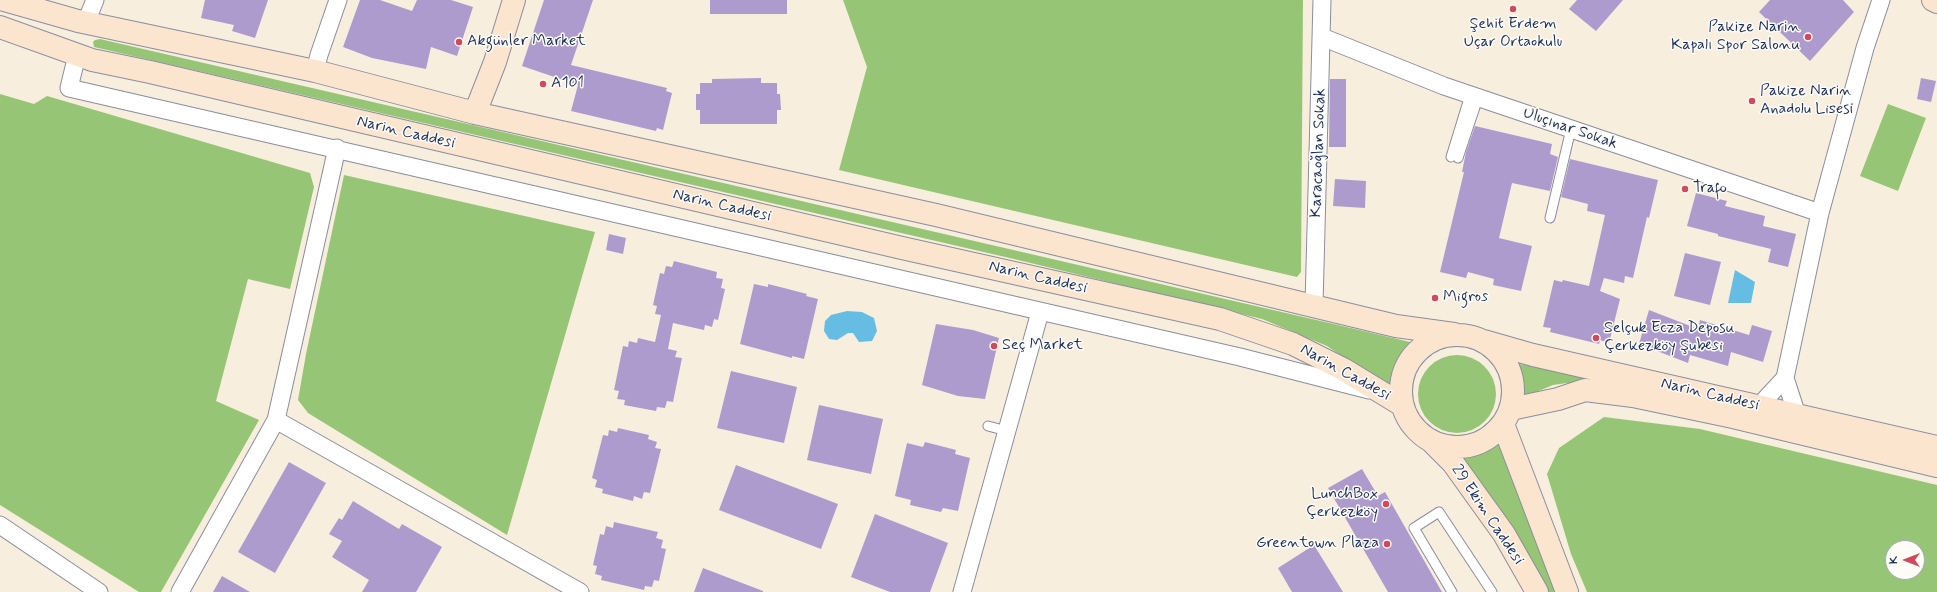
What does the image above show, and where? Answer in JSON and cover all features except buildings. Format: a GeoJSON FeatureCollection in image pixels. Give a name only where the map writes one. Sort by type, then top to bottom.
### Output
{"type":"FeatureCollection","features":[{"type":"Feature","properties":{"kind":"main road"},"geometry":{"type":"LineString","coordinates":[[4,0],[82,22],[315,71],[475,113],[936,215],[1396,326],[1469,336],[1484,341],[1496,350],[1506,363],[1512,378],[1513,393],[1507,416],[1492,435],[1478,443],[1463,447],[1447,447],[1432,442],[1419,432],[1409,420],[1402,405],[1401,389],[1404,372],[1412,357],[1428,343],[1438,338],[1454,334]]}},
{"type":"Feature","properties":{"kind":"main road"},"geometry":{"type":"LineString","coordinates":[[475,113],[495,62],[514,0]]}},
{"type":"Feature","properties":{"kind":"main road"},"geometry":{"type":"LineString","coordinates":[[1932,0],[1937,2]]}},
{"type":"Feature","properties":{"kind":"main road"},"geometry":{"type":"LineString","coordinates":[[77,55],[82,22]]}},
{"type":"Feature","properties":{"kind":"main road","name":"Narin Caddesi"},"geometry":{"type":"LineString","coordinates":[[0,27],[92,60],[158,74],[886,244],[1220,319],[1293,344],[1343,369],[1402,405]]}},
{"type":"Feature","properties":{"kind":"main road","name":"Narin Caddesi"},"geometry":{"type":"LineString","coordinates":[[1484,341],[1533,355],[1937,447]]}},
{"type":"Feature","properties":{"kind":"main road","name":"Narin Caddesi"},"geometry":{"type":"LineString","coordinates":[[1507,416],[1585,390],[1633,396],[1732,417],[1937,466]]}},
{"type":"Feature","properties":{"kind":"main road"},"geometry":{"type":"LineString","coordinates":[[1507,416],[1567,592]]}},
{"type":"Feature","properties":{"kind":"main road","name":"29 Ekim Caddesi"},"geometry":{"type":"LineString","coordinates":[[1432,442],[1453,464],[1495,522],[1537,592]]}},
{"type":"Feature","properties":{"kind":"street"},"geometry":{"type":"LineString","coordinates":[[82,22],[95,0]]}},
{"type":"Feature","properties":{"kind":"street"},"geometry":{"type":"LineString","coordinates":[[315,71],[338,0]]}},
{"type":"Feature","properties":{"kind":"street","name":"Karacaoğlan Sokak"},"geometry":{"type":"LineString","coordinates":[[1314,305],[1322,0]]}},
{"type":"Feature","properties":{"kind":"street"},"geometry":{"type":"LineString","coordinates":[[1797,415],[1785,378],[1820,213],[1865,48],[1881,0]]}},
{"type":"Feature","properties":{"kind":"street","name":"Uluçınar Sokak"},"geometry":{"type":"LineString","coordinates":[[1322,37],[1444,86],[1820,213]]}},
{"type":"Feature","properties":{"kind":"street"},"geometry":{"type":"LineString","coordinates":[[77,55],[70,88],[337,148],[1040,312],[1240,357],[1382,393]]}},
{"type":"Feature","properties":{"kind":"street"},"geometry":{"type":"LineString","coordinates":[[180,592],[276,420],[337,148]]}},
{"type":"Feature","properties":{"kind":"street"},"geometry":{"type":"LineString","coordinates":[[962,592],[1040,312]]}},
{"type":"Feature","properties":{"kind":"street"},"geometry":{"type":"LineString","coordinates":[[1759,406],[1785,378]]}},
{"type":"Feature","properties":{"kind":"street"},"geometry":{"type":"LineString","coordinates":[[276,420],[580,592]]}},
{"type":"Feature","properties":{"kind":"street"},"geometry":{"type":"LineString","coordinates":[[0,525],[99,592]]}},
{"type":"Feature","properties":{"kind":"lane"},"geometry":{"type":"LineString","coordinates":[[1455,157],[1474,96]]}},
{"type":"Feature","properties":{"kind":"lane"},"geometry":{"type":"LineString","coordinates":[[1550,218],[1571,129]]}},
{"type":"Feature","properties":{"kind":"lane"},"geometry":{"type":"LineString","coordinates":[[988,426],[1007,431]]}},
{"type":"Feature","properties":{"kind":"lane"},"geometry":{"type":"LineString","coordinates":[[1452,592],[1414,528],[1439,512],[1492,592]]}},
{"type":"Feature","properties":{"kind":"green space"},"geometry":{"type":"Polygon","coordinates":[[[843,0],[1303,0],[1301,272],[1297,277],[839,170],[867,67],[843,0]]]}},
{"type":"Feature","properties":{"kind":"green space"},"geometry":{"type":"Polygon","coordinates":[[[100,39],[1338,325],[1410,342],[1412,347],[1401,361],[1393,383],[1386,386],[1327,346],[1262,319],[1014,259],[94,47],[93,42],[100,39]]]}},
{"type":"Feature","properties":{"kind":"green space"},"geometry":{"type":"Polygon","coordinates":[[[0,94],[34,104],[47,96],[310,173],[314,187],[290,289],[248,279],[216,401],[259,420],[161,592],[139,592],[0,505],[0,94]]]}},
{"type":"Feature","properties":{"kind":"green space"},"geometry":{"type":"Polygon","coordinates":[[[1888,104],[1926,118],[1898,191],[1860,176],[1888,104]]]}},
{"type":"Feature","properties":{"kind":"green space"},"geometry":{"type":"Polygon","coordinates":[[[344,175],[595,232],[507,535],[308,413],[298,400],[306,354],[344,175]]]}},
{"type":"Feature","properties":{"kind":"green space"},"geometry":{"type":"Polygon","coordinates":[[[1457,355],[1472,358],[1479,362],[1489,372],[1493,379],[1496,394],[1493,409],[1489,416],[1479,426],[1472,430],[1457,433],[1442,430],[1435,426],[1425,416],[1421,409],[1418,394],[1421,379],[1425,372],[1435,362],[1442,358],[1457,355]]]}},
{"type":"Feature","properties":{"kind":"green space"},"geometry":{"type":"Polygon","coordinates":[[[1515,365],[1530,365],[1642,386],[1567,383],[1553,385],[1524,397],[1515,365]]]}},
{"type":"Feature","properties":{"kind":"green space"},"geometry":{"type":"Polygon","coordinates":[[[1604,417],[1700,429],[1937,485],[1937,592],[1587,592],[1571,554],[1547,474],[1559,448],[1604,417]]]}},
{"type":"Feature","properties":{"kind":"green space"},"geometry":{"type":"Polygon","coordinates":[[[1501,433],[1563,592],[1542,592],[1451,452],[1479,448],[1501,433]]]}},
{"type":"Feature","properties":{"kind":"water"},"geometry":{"type":"Polygon","coordinates":[[[1735,270],[1755,282],[1751,303],[1728,303],[1735,270]]]}},
{"type":"Feature","properties":{"kind":"water"},"geometry":{"type":"Polygon","coordinates":[[[847,311],[862,312],[874,318],[877,331],[872,341],[859,342],[853,333],[848,333],[837,340],[829,339],[824,331],[825,321],[831,315],[847,311]]]}},
{"type":"Feature","properties":{"kind":"place","name":"Şehit Erdem Uçar Ortaokulu"},"geometry":{"type":"Point","coordinates":[1513,9]}},
{"type":"Feature","properties":{"kind":"place","name":"Pakize Narin Kapalı Spor Salonu"},"geometry":{"type":"Point","coordinates":[1808,37]}},
{"type":"Feature","properties":{"kind":"place","name":"Akgünler Market"},"geometry":{"type":"Point","coordinates":[459,42]}},
{"type":"Feature","properties":{"kind":"place","name":"A101"},"geometry":{"type":"Point","coordinates":[543,84]}},
{"type":"Feature","properties":{"kind":"place","name":"Pakize Narin Anadolu Lisesi"},"geometry":{"type":"Point","coordinates":[1752,101]}},
{"type":"Feature","properties":{"kind":"place","name":"Trafo"},"geometry":{"type":"Point","coordinates":[1685,189]}},
{"type":"Feature","properties":{"kind":"place","name":"Migros"},"geometry":{"type":"Point","coordinates":[1435,298]}},
{"type":"Feature","properties":{"kind":"place","name":"Selçuk Ecza Deposu Çerkezköy Şubesi"},"geometry":{"type":"Point","coordinates":[1596,338]}},
{"type":"Feature","properties":{"kind":"place","name":"Seç Market"},"geometry":{"type":"Point","coordinates":[994,346]}},
{"type":"Feature","properties":{"kind":"place","name":"LunchBox Çerkezköy"},"geometry":{"type":"Point","coordinates":[1386,504]}},
{"type":"Feature","properties":{"kind":"place","name":"Greentown Plaza"},"geometry":{"type":"Point","coordinates":[1387,544]}}]}
